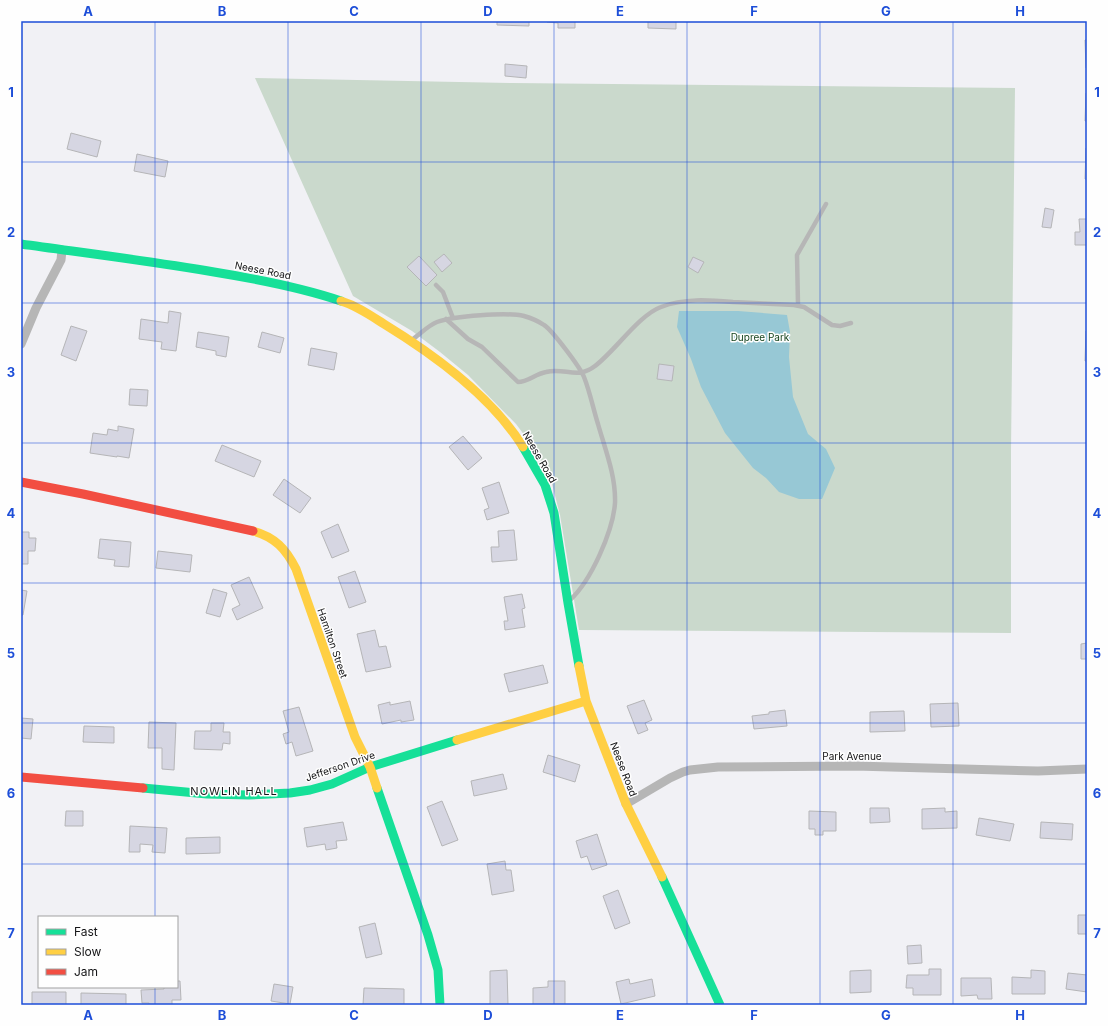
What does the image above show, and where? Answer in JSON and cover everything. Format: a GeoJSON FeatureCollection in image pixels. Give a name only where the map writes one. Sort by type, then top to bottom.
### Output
{"type":"FeatureCollection","features":[{"type":"Feature","properties":{"kind":"street","name":"Neese Road"},"geometry":{"type":"LineString","coordinates":[[21,244],[237,276],[310,291],[354,306],[411,340],[460,377],[497,413],[522,445],[545,484],[554,513],[568,603],[586,701],[626,804],[668,890],[720,1005]]}},
{"type":"Feature","properties":{"kind":"street"},"geometry":{"type":"LineString","coordinates":[[21,344],[36,308],[61,260],[62,250]]}},
{"type":"Feature","properties":{"kind":"street","name":"Hamilton Street"},"geometry":{"type":"LineString","coordinates":[[21,482],[110,499],[243,528],[266,536],[282,546],[289,555],[296,569],[355,737],[370,767],[428,935],[438,970],[440,1005]]}},
{"type":"Feature","properties":{"kind":"street","name":"Jefferson Drive"},"geometry":{"type":"LineString","coordinates":[[21,777],[181,792],[244,795],[311,790],[351,776],[370,767],[586,701]]}},
{"type":"Feature","properties":{"kind":"street","name":"Park Avenue"},"geometry":{"type":"LineString","coordinates":[[626,804],[670,778],[690,770],[718,767],[855,766],[1038,771],[1087,769]]}},
{"type":"Feature","properties":{"kind":"lane"},"geometry":{"type":"LineString","coordinates":[[798,306],[796,255],[826,204]]}},
{"type":"Feature","properties":{"kind":"lane"},"geometry":{"type":"LineString","coordinates":[[436,285],[443,292],[453,318]]}},
{"type":"Feature","properties":{"kind":"lane"},"geometry":{"type":"LineString","coordinates":[[446,319],[468,339],[482,347],[518,382],[525,382],[545,372],[556,371],[581,373],[595,366],[645,317],[660,307],[677,302],[696,300],[798,306],[804,307],[832,325],[840,326],[851,323]]}},
{"type":"Feature","properties":{"kind":"lane"},"geometry":{"type":"LineString","coordinates":[[411,340],[436,322],[446,319],[506,314],[524,316],[536,320],[545,326],[573,359],[581,373],[614,479],[615,504],[610,529],[603,546],[584,584],[578,593],[568,603]]}},
{"type":"Feature","properties":{"kind":"green space","name":"Dupree Park"},"geometry":{"type":"Polygon","coordinates":[[[255,78],[512,83],[1015,88],[1011,452],[1011,633],[579,630],[560,515],[551,480],[534,448],[516,424],[468,375],[412,331],[353,296],[255,78]]]}},
{"type":"Feature","properties":{"kind":"water"},"geometry":{"type":"Polygon","coordinates":[[[679,311],[738,311],[787,315],[790,332],[789,357],[793,397],[808,434],[826,449],[835,468],[822,499],[799,499],[779,492],[766,478],[753,468],[725,433],[701,387],[677,327],[679,311]]]}},
{"type":"Feature","properties":{"kind":"building"},"geometry":{"type":"Polygon","coordinates":[[[497,21],[529,21],[529,26],[497,25],[497,21]]]}},
{"type":"Feature","properties":{"kind":"building"},"geometry":{"type":"Polygon","coordinates":[[[547,21],[575,21],[575,28],[558,28],[558,23],[547,21]]]}},
{"type":"Feature","properties":{"kind":"building"},"geometry":{"type":"Polygon","coordinates":[[[648,21],[676,21],[676,29],[648,28],[648,21]]]}},
{"type":"Feature","properties":{"kind":"building"},"geometry":{"type":"Polygon","coordinates":[[[1085,40],[1087,40],[1087,68],[1086,68],[1085,40]]]}},
{"type":"Feature","properties":{"kind":"building"},"geometry":{"type":"Polygon","coordinates":[[[505,64],[527,66],[526,78],[505,76],[505,64]]]}},
{"type":"Feature","properties":{"kind":"building"},"geometry":{"type":"Polygon","coordinates":[[[1086,93],[1087,121],[1085,121],[1086,93]]]}},
{"type":"Feature","properties":{"kind":"building"},"geometry":{"type":"Polygon","coordinates":[[[71,133],[101,141],[97,157],[67,149],[71,133]]]}},
{"type":"Feature","properties":{"kind":"building"},"geometry":{"type":"Polygon","coordinates":[[[1086,148],[1087,179],[1085,179],[1086,148]]]}},
{"type":"Feature","properties":{"kind":"building"},"geometry":{"type":"Polygon","coordinates":[[[137,154],[168,161],[165,177],[134,171],[137,154]]]}},
{"type":"Feature","properties":{"kind":"building"},"geometry":{"type":"Polygon","coordinates":[[[1045,208],[1054,210],[1051,228],[1042,227],[1045,208]]]}},
{"type":"Feature","properties":{"kind":"building"},"geometry":{"type":"Polygon","coordinates":[[[1079,219],[1087,219],[1087,245],[1075,245],[1075,232],[1080,232],[1079,219]]]}},
{"type":"Feature","properties":{"kind":"building"},"geometry":{"type":"Polygon","coordinates":[[[444,254],[452,263],[442,272],[434,262],[444,254]]]}},
{"type":"Feature","properties":{"kind":"building"},"geometry":{"type":"Polygon","coordinates":[[[419,256],[437,275],[426,286],[407,267],[419,256]]]}},
{"type":"Feature","properties":{"kind":"building"},"geometry":{"type":"Polygon","coordinates":[[[693,257],[704,262],[698,273],[688,267],[693,257]]]}},
{"type":"Feature","properties":{"kind":"building"},"geometry":{"type":"Polygon","coordinates":[[[169,311],[181,313],[176,351],[161,349],[162,342],[139,339],[141,319],[168,323],[169,311]]]}},
{"type":"Feature","properties":{"kind":"building"},"geometry":{"type":"Polygon","coordinates":[[[71,326],[87,331],[76,361],[61,355],[71,326]]]}},
{"type":"Feature","properties":{"kind":"building"},"geometry":{"type":"Polygon","coordinates":[[[1086,331],[1087,361],[1085,361],[1086,331]]]}},
{"type":"Feature","properties":{"kind":"building"},"geometry":{"type":"Polygon","coordinates":[[[198,332],[229,337],[226,357],[216,355],[216,351],[196,347],[198,332]]]}},
{"type":"Feature","properties":{"kind":"building"},"geometry":{"type":"Polygon","coordinates":[[[262,332],[284,338],[280,353],[258,347],[262,332]]]}},
{"type":"Feature","properties":{"kind":"building"},"geometry":{"type":"Polygon","coordinates":[[[311,348],[337,353],[334,370],[308,365],[311,348]]]}},
{"type":"Feature","properties":{"kind":"building"},"geometry":{"type":"Polygon","coordinates":[[[659,364],[674,366],[672,381],[657,379],[659,364]]]}},
{"type":"Feature","properties":{"kind":"building"},"geometry":{"type":"Polygon","coordinates":[[[130,389],[148,390],[147,406],[129,405],[130,389]]]}},
{"type":"Feature","properties":{"kind":"building"},"geometry":{"type":"Polygon","coordinates":[[[118,426],[134,429],[129,458],[90,453],[93,433],[107,435],[108,429],[118,431],[118,426]]]}},
{"type":"Feature","properties":{"kind":"building"},"geometry":{"type":"Polygon","coordinates":[[[463,436],[482,458],[468,470],[449,447],[463,436]]]}},
{"type":"Feature","properties":{"kind":"building"},"geometry":{"type":"Polygon","coordinates":[[[222,445],[261,461],[254,477],[215,461],[222,445]]]}},
{"type":"Feature","properties":{"kind":"building"},"geometry":{"type":"Polygon","coordinates":[[[284,479],[311,498],[300,513],[273,495],[284,479]]]}},
{"type":"Feature","properties":{"kind":"building"},"geometry":{"type":"Polygon","coordinates":[[[499,482],[509,513],[487,520],[484,510],[489,508],[482,488],[499,482]]]}},
{"type":"Feature","properties":{"kind":"building"},"geometry":{"type":"Polygon","coordinates":[[[338,524],[349,551],[332,558],[321,532],[338,524]]]}},
{"type":"Feature","properties":{"kind":"building"},"geometry":{"type":"Polygon","coordinates":[[[514,530],[517,560],[492,562],[491,547],[499,547],[498,531],[514,530]]]}},
{"type":"Feature","properties":{"kind":"building"},"geometry":{"type":"Polygon","coordinates":[[[21,532],[29,532],[29,538],[36,538],[35,551],[28,551],[28,564],[21,564],[21,532]]]}},
{"type":"Feature","properties":{"kind":"building"},"geometry":{"type":"Polygon","coordinates":[[[100,539],[131,542],[129,567],[114,566],[115,560],[98,558],[100,539]]]}},
{"type":"Feature","properties":{"kind":"building"},"geometry":{"type":"Polygon","coordinates":[[[158,551],[192,555],[190,572],[156,568],[158,551]]]}},
{"type":"Feature","properties":{"kind":"building"},"geometry":{"type":"Polygon","coordinates":[[[355,571],[366,602],[349,608],[338,577],[355,571]]]}},
{"type":"Feature","properties":{"kind":"building"},"geometry":{"type":"Polygon","coordinates":[[[249,577],[263,608],[237,620],[232,609],[240,605],[231,585],[249,577]]]}},
{"type":"Feature","properties":{"kind":"building"},"geometry":{"type":"Polygon","coordinates":[[[213,589],[227,593],[220,617],[206,613],[213,589]]]}},
{"type":"Feature","properties":{"kind":"building"},"geometry":{"type":"Polygon","coordinates":[[[21,590],[27,591],[23,615],[21,615],[21,590]]]}},
{"type":"Feature","properties":{"kind":"building"},"geometry":{"type":"Polygon","coordinates":[[[522,594],[525,608],[522,609],[525,627],[505,630],[504,621],[508,621],[504,597],[522,594]]]}},
{"type":"Feature","properties":{"kind":"building"},"geometry":{"type":"Polygon","coordinates":[[[375,630],[379,647],[386,646],[391,667],[366,672],[357,634],[375,630]]]}},
{"type":"Feature","properties":{"kind":"building"},"geometry":{"type":"Polygon","coordinates":[[[1087,643],[1087,659],[1081,659],[1081,644],[1087,643]]]}},
{"type":"Feature","properties":{"kind":"building"},"geometry":{"type":"Polygon","coordinates":[[[543,665],[548,683],[509,692],[504,674],[543,665]]]}},
{"type":"Feature","properties":{"kind":"building"},"geometry":{"type":"Polygon","coordinates":[[[644,700],[652,720],[645,723],[648,730],[638,734],[627,706],[644,700]]]}},
{"type":"Feature","properties":{"kind":"building"},"geometry":{"type":"Polygon","coordinates":[[[410,701],[414,720],[401,722],[401,720],[382,724],[378,705],[390,702],[390,705],[410,701]]]}},
{"type":"Feature","properties":{"kind":"building"},"geometry":{"type":"Polygon","coordinates":[[[958,703],[959,726],[931,727],[930,704],[958,703]]]}},
{"type":"Feature","properties":{"kind":"building"},"geometry":{"type":"Polygon","coordinates":[[[299,707],[313,751],[296,756],[292,742],[286,744],[283,734],[289,732],[283,711],[299,707]]]}},
{"type":"Feature","properties":{"kind":"building"},"geometry":{"type":"Polygon","coordinates":[[[785,710],[787,726],[754,729],[752,716],[785,710]]]}},
{"type":"Feature","properties":{"kind":"building"},"geometry":{"type":"Polygon","coordinates":[[[904,711],[905,731],[870,732],[870,712],[904,711]]]}},
{"type":"Feature","properties":{"kind":"building"},"geometry":{"type":"Polygon","coordinates":[[[21,718],[33,719],[31,739],[21,738],[21,718]]]}},
{"type":"Feature","properties":{"kind":"building"},"geometry":{"type":"Polygon","coordinates":[[[149,722],[176,723],[174,770],[162,769],[162,748],[148,748],[149,722]]]}},
{"type":"Feature","properties":{"kind":"building"},"geometry":{"type":"Polygon","coordinates":[[[211,723],[224,723],[223,732],[230,732],[230,744],[223,743],[222,750],[194,749],[195,731],[211,731],[211,723]]]}},
{"type":"Feature","properties":{"kind":"building"},"geometry":{"type":"Polygon","coordinates":[[[84,726],[114,727],[114,743],[83,742],[84,726]]]}},
{"type":"Feature","properties":{"kind":"building"},"geometry":{"type":"Polygon","coordinates":[[[548,755],[580,765],[575,782],[543,772],[548,755]]]}},
{"type":"Feature","properties":{"kind":"building"},"geometry":{"type":"Polygon","coordinates":[[[503,774],[507,789],[474,796],[471,781],[503,774]]]}},
{"type":"Feature","properties":{"kind":"building"},"geometry":{"type":"Polygon","coordinates":[[[442,801],[458,840],[442,846],[427,807],[442,801]]]}},
{"type":"Feature","properties":{"kind":"building"},"geometry":{"type":"Polygon","coordinates":[[[870,808],[889,808],[890,822],[870,823],[870,808]]]}},
{"type":"Feature","properties":{"kind":"building"},"geometry":{"type":"Polygon","coordinates":[[[945,808],[945,812],[957,811],[957,828],[922,829],[922,809],[945,808]]]}},
{"type":"Feature","properties":{"kind":"building"},"geometry":{"type":"Polygon","coordinates":[[[66,811],[83,811],[83,826],[65,826],[66,811]]]}},
{"type":"Feature","properties":{"kind":"building"},"geometry":{"type":"Polygon","coordinates":[[[809,811],[836,812],[836,831],[823,831],[823,835],[815,835],[815,829],[809,829],[809,811]]]}},
{"type":"Feature","properties":{"kind":"building"},"geometry":{"type":"Polygon","coordinates":[[[979,818],[1014,824],[1010,841],[976,835],[979,818]]]}},
{"type":"Feature","properties":{"kind":"building"},"geometry":{"type":"Polygon","coordinates":[[[343,822],[347,840],[336,841],[337,848],[326,850],[325,844],[307,847],[304,828],[343,822]]]}},
{"type":"Feature","properties":{"kind":"building"},"geometry":{"type":"Polygon","coordinates":[[[1041,822],[1073,824],[1072,840],[1040,838],[1041,822]]]}},
{"type":"Feature","properties":{"kind":"building"},"geometry":{"type":"Polygon","coordinates":[[[130,826],[167,828],[165,853],[152,852],[153,845],[140,844],[140,852],[129,852],[130,826]]]}},
{"type":"Feature","properties":{"kind":"building"},"geometry":{"type":"Polygon","coordinates":[[[597,834],[607,865],[592,870],[587,856],[581,858],[576,841],[597,834]]]}},
{"type":"Feature","properties":{"kind":"building"},"geometry":{"type":"Polygon","coordinates":[[[220,837],[220,853],[186,854],[186,838],[220,837]]]}},
{"type":"Feature","properties":{"kind":"building"},"geometry":{"type":"Polygon","coordinates":[[[505,861],[506,870],[511,870],[514,891],[492,895],[487,864],[505,861]]]}},
{"type":"Feature","properties":{"kind":"building"},"geometry":{"type":"Polygon","coordinates":[[[618,890],[630,923],[615,929],[603,896],[618,890]]]}},
{"type":"Feature","properties":{"kind":"building"},"geometry":{"type":"Polygon","coordinates":[[[1078,915],[1087,915],[1087,934],[1078,934],[1078,915]]]}},
{"type":"Feature","properties":{"kind":"building"},"geometry":{"type":"Polygon","coordinates":[[[375,923],[382,954],[366,958],[359,927],[375,923]]]}},
{"type":"Feature","properties":{"kind":"building"},"geometry":{"type":"Polygon","coordinates":[[[921,945],[922,963],[908,964],[907,946],[921,945]]]}},
{"type":"Feature","properties":{"kind":"building"},"geometry":{"type":"Polygon","coordinates":[[[929,969],[941,969],[941,995],[913,995],[913,988],[906,988],[907,975],[929,975],[929,969]]]}},
{"type":"Feature","properties":{"kind":"building"},"geometry":{"type":"Polygon","coordinates":[[[507,970],[508,1005],[490,1005],[490,971],[507,970]]]}},
{"type":"Feature","properties":{"kind":"building"},"geometry":{"type":"Polygon","coordinates":[[[871,970],[871,992],[850,993],[850,971],[871,970]]]}},
{"type":"Feature","properties":{"kind":"building"},"geometry":{"type":"Polygon","coordinates":[[[1031,970],[1045,971],[1045,994],[1012,994],[1012,977],[1031,978],[1031,970]]]}},
{"type":"Feature","properties":{"kind":"building"},"geometry":{"type":"Polygon","coordinates":[[[1068,973],[1087,975],[1087,992],[1066,989],[1068,973]]]}},
{"type":"Feature","properties":{"kind":"building"},"geometry":{"type":"Polygon","coordinates":[[[961,978],[991,978],[992,999],[978,999],[977,995],[961,996],[961,978]]]}},
{"type":"Feature","properties":{"kind":"building"},"geometry":{"type":"Polygon","coordinates":[[[629,979],[630,984],[652,979],[655,996],[621,1004],[616,982],[629,979]]]}},
{"type":"Feature","properties":{"kind":"building"},"geometry":{"type":"Polygon","coordinates":[[[178,981],[180,981],[181,1000],[172,1000],[172,1005],[149,1005],[149,1003],[142,1003],[141,990],[178,988],[178,981]]]}},
{"type":"Feature","properties":{"kind":"building"},"geometry":{"type":"Polygon","coordinates":[[[548,981],[565,981],[565,1005],[533,1005],[533,988],[548,987],[548,981]]]}},
{"type":"Feature","properties":{"kind":"building"},"geometry":{"type":"Polygon","coordinates":[[[274,984],[293,987],[290,1004],[271,1001],[274,984]]]}},
{"type":"Feature","properties":{"kind":"building"},"geometry":{"type":"Polygon","coordinates":[[[364,988],[404,989],[404,1005],[363,1005],[364,988]]]}},
{"type":"Feature","properties":{"kind":"building"},"geometry":{"type":"Polygon","coordinates":[[[32,992],[66,992],[66,1005],[32,1005],[32,992]]]}},
{"type":"Feature","properties":{"kind":"building"},"geometry":{"type":"Polygon","coordinates":[[[81,993],[126,994],[126,1005],[81,1005],[81,993]]]}},
{"type":"Feature","properties":{"kind":"traffic: fast"},"geometry":{"type":"LineString","coordinates":[[21,244],[166,264],[246,278],[278,284],[341,301]]}},
{"type":"Feature","properties":{"kind":"traffic: fast"},"geometry":{"type":"LineString","coordinates":[[523,447],[545,485],[554,513],[579,666]]}},
{"type":"Feature","properties":{"kind":"traffic: fast"},"geometry":{"type":"LineString","coordinates":[[143,788],[207,794],[249,795],[290,793],[310,790],[332,784],[370,767],[457,740]]}},
{"type":"Feature","properties":{"kind":"traffic: fast"},"geometry":{"type":"LineString","coordinates":[[377,788],[428,935],[438,970],[440,1005]]}},
{"type":"Feature","properties":{"kind":"traffic: fast"},"geometry":{"type":"LineString","coordinates":[[662,877],[720,1005]]}},
{"type":"Feature","properties":{"kind":"traffic: slow"},"geometry":{"type":"LineString","coordinates":[[341,301],[363,311],[403,336],[461,378],[496,411],[523,447]]}},
{"type":"Feature","properties":{"kind":"traffic: slow"},"geometry":{"type":"LineString","coordinates":[[253,531],[274,540],[288,555],[296,569],[355,737],[370,767],[377,788]]}},
{"type":"Feature","properties":{"kind":"traffic: slow"},"geometry":{"type":"LineString","coordinates":[[579,666],[586,701],[626,804],[662,877]]}},
{"type":"Feature","properties":{"kind":"traffic: slow"},"geometry":{"type":"LineString","coordinates":[[457,740],[586,701]]}},
{"type":"Feature","properties":{"kind":"traffic: jam"},"geometry":{"type":"LineString","coordinates":[[21,482],[253,531]]}},
{"type":"Feature","properties":{"kind":"traffic: jam"},"geometry":{"type":"LineString","coordinates":[[21,777],[143,788]]}},
{"type":"Feature","properties":{"kind":"district","name":"NOWLIN HALL"},"geometry":{"type":"Point","coordinates":[234,791]}}]}
